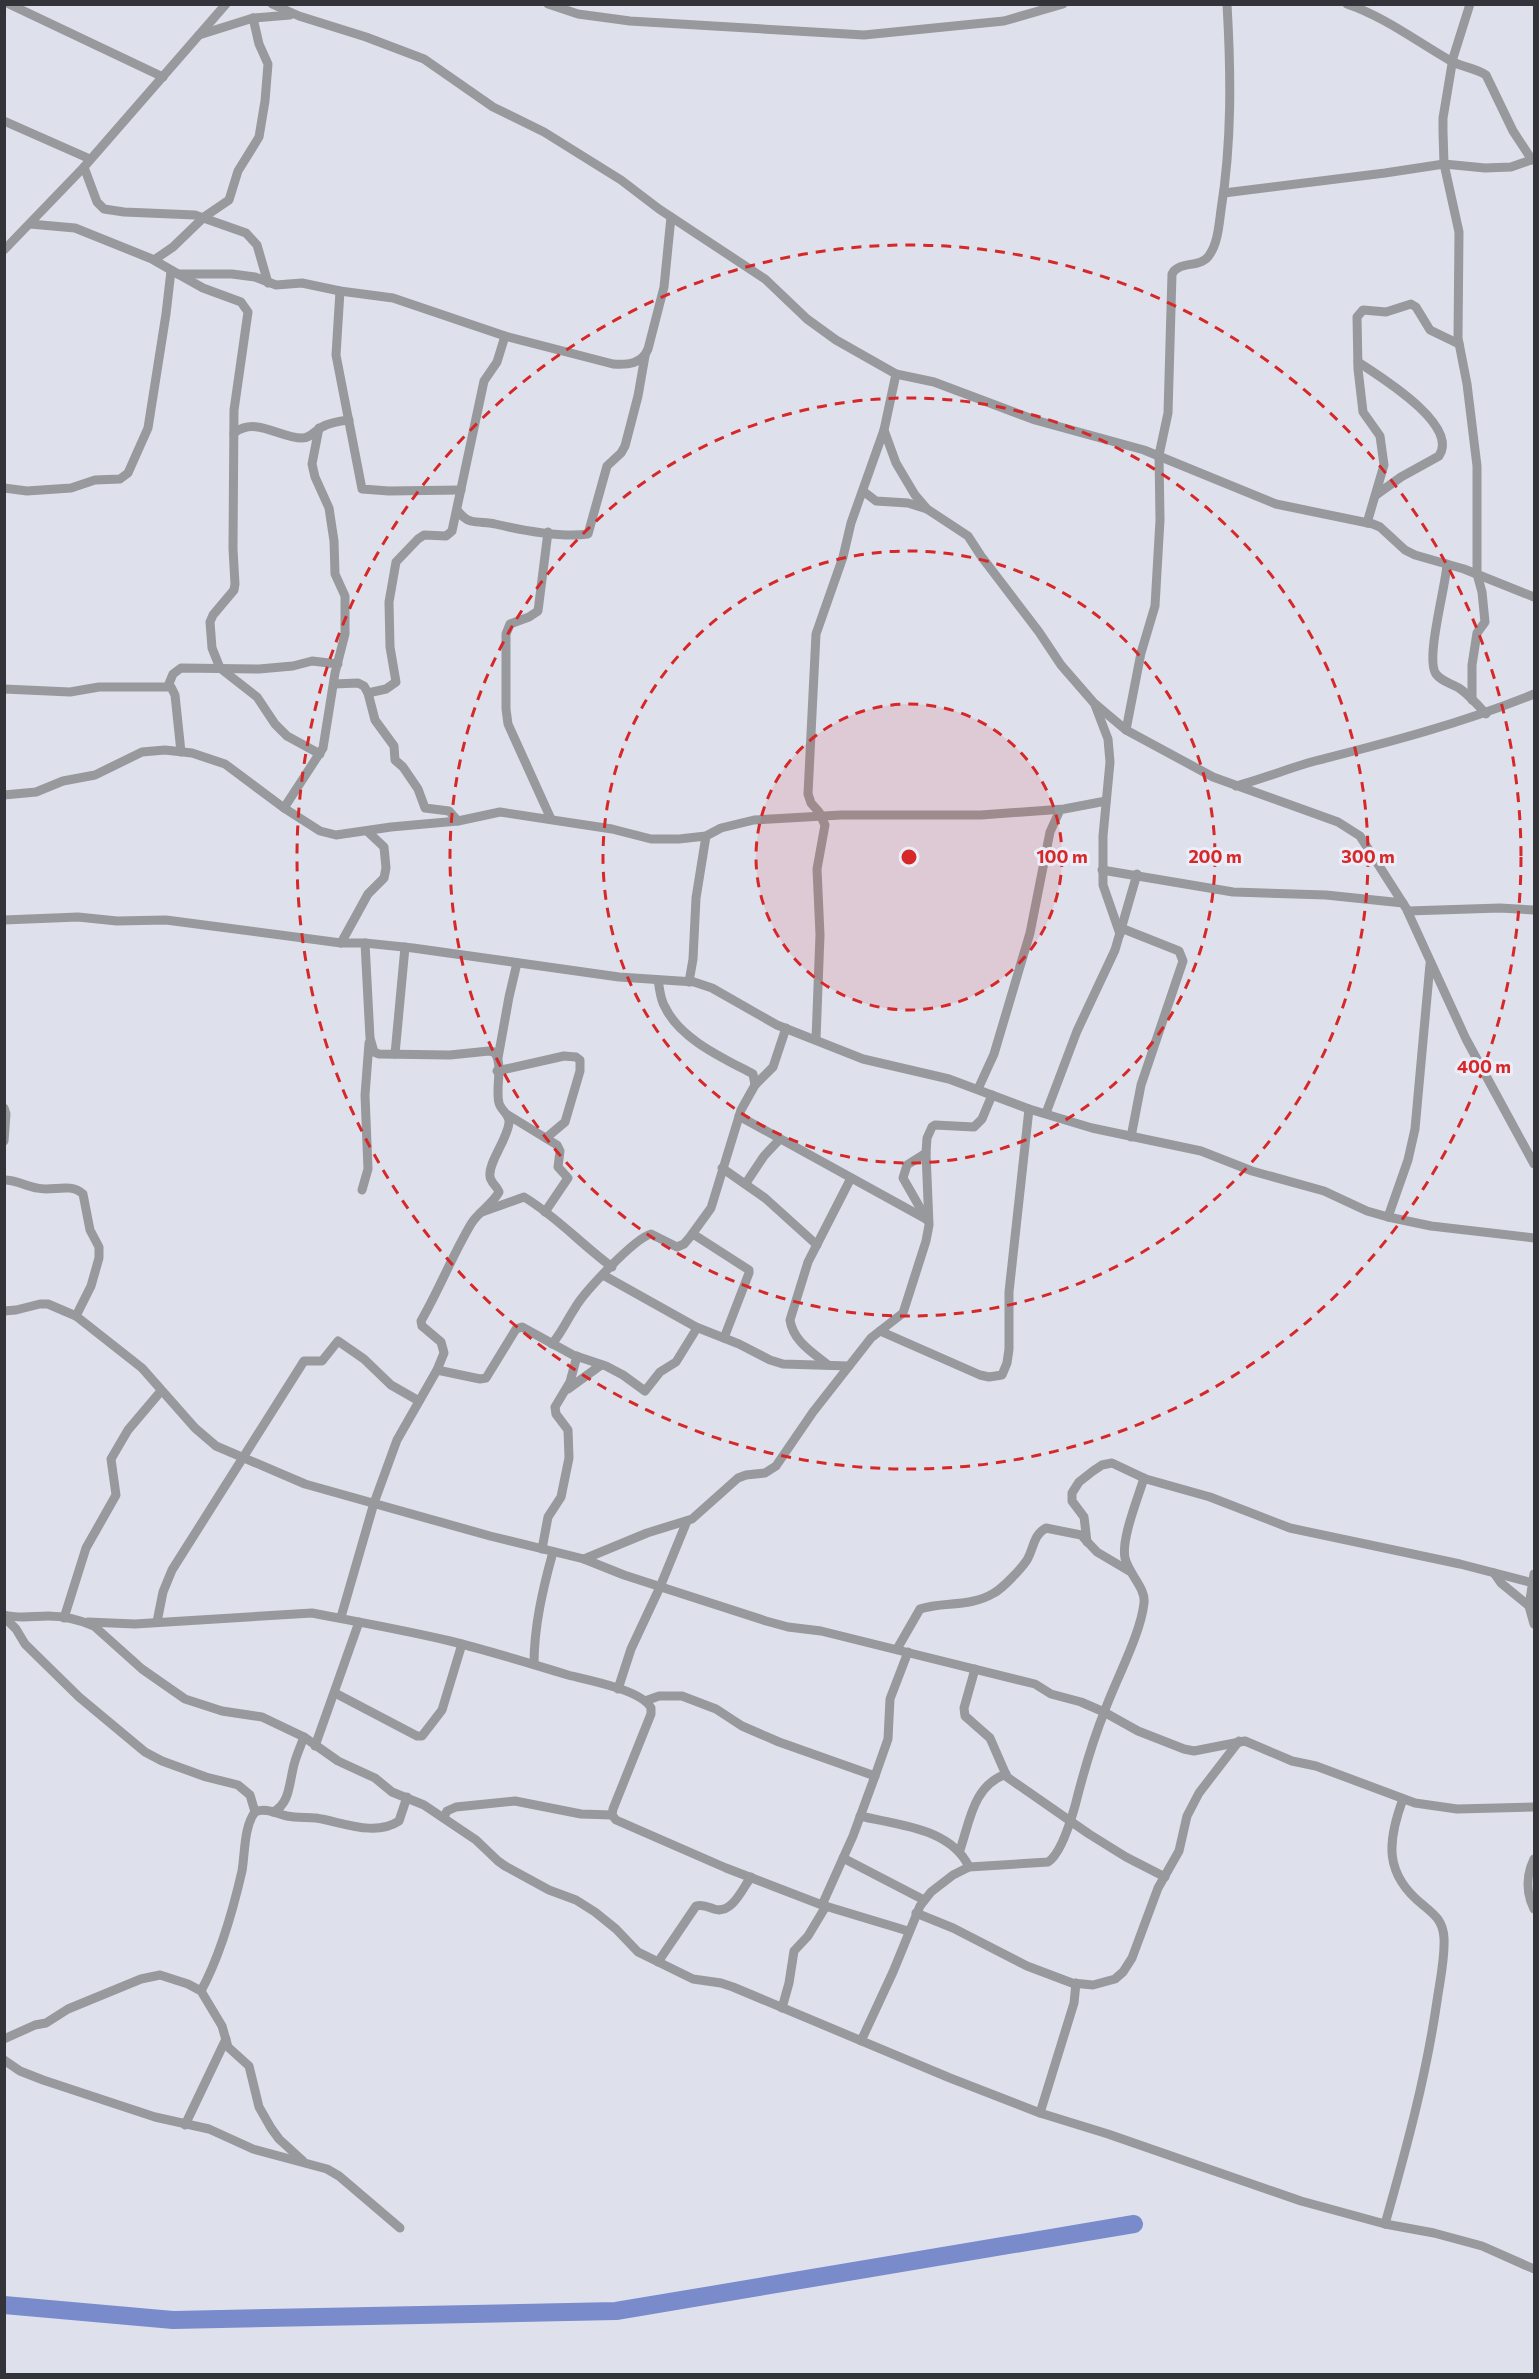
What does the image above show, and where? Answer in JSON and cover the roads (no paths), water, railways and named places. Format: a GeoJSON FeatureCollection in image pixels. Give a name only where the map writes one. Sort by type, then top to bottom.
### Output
{"type":"FeatureCollection","features":[{"type":"Feature","properties":{"kind":"street"},"geometry":{"type":"LineString","coordinates":[[9,4],[163,77]]}},
{"type":"Feature","properties":{"kind":"street"},"geometry":{"type":"LineString","coordinates":[[4,250],[87,163],[226,4]]}},
{"type":"Feature","properties":{"kind":"street"},"geometry":{"type":"LineString","coordinates":[[272,4],[424,59],[493,106],[544,132],[621,180],[671,217],[765,279],[807,319],[836,340],[896,374],[934,382],[1035,420],[1088,433],[1159,455],[1276,504],[1380,527],[1406,550],[1477,574],[1534,597]]}},
{"type":"Feature","properties":{"kind":"street"},"geometry":{"type":"LineString","coordinates":[[548,4],[578,14],[630,21],[864,35],[1004,21],[1063,4]]}},
{"type":"Feature","properties":{"kind":"street"},"geometry":{"type":"LineString","coordinates":[[1126,730],[1141,653],[1155,606],[1160,520],[1159,455],[1168,413],[1172,274],[1176,269],[1200,263],[1210,255],[1215,244],[1224,193],[1230,66],[1227,4]]}},
{"type":"Feature","properties":{"kind":"street"},"geometry":{"type":"LineString","coordinates":[[1224,193],[1444,164],[1485,168],[1511,167],[1533,160],[1513,131],[1486,75],[1452,62],[1402,30],[1373,14],[1347,4]]}},
{"type":"Feature","properties":{"kind":"street"},"geometry":{"type":"LineString","coordinates":[[1470,4],[1452,62],[1443,118],[1444,164],[1459,232],[1460,344],[1478,479],[1477,574],[1482,592],[1485,622],[1476,638],[1472,665],[1472,700]]}},
{"type":"Feature","properties":{"kind":"street"},"geometry":{"type":"LineString","coordinates":[[196,36],[253,18],[295,14]]}},
{"type":"Feature","properties":{"kind":"street"},"geometry":{"type":"LineString","coordinates":[[154,260],[204,217],[230,200],[238,171],[259,137],[268,64],[259,44],[253,18]]}},
{"type":"Feature","properties":{"kind":"street"},"geometry":{"type":"LineString","coordinates":[[4,122],[87,163],[97,202],[104,209],[204,217],[246,233],[257,245],[268,283]]}},
{"type":"Feature","properties":{"kind":"street"},"geometry":{"type":"LineString","coordinates":[[457,510],[472,522],[495,524],[529,532],[585,535],[590,532],[607,466],[625,446],[638,396],[645,356],[664,287],[671,217]]}},
{"type":"Feature","properties":{"kind":"street"},"geometry":{"type":"LineString","coordinates":[[30,224],[75,228],[154,260],[203,288],[242,302],[247,307],[234,410],[235,584],[234,590],[210,622],[212,648],[220,668],[258,697],[275,724],[287,736],[320,754]]}},
{"type":"Feature","properties":{"kind":"street"},"geometry":{"type":"LineString","coordinates":[[175,273],[232,274],[255,277],[276,285],[303,283],[340,291],[393,298],[505,336],[613,364],[626,365],[645,356]]}},
{"type":"Feature","properties":{"kind":"street"},"geometry":{"type":"LineString","coordinates":[[4,488],[27,491],[71,488],[95,480],[120,479],[128,473],[148,428],[166,314],[175,273]]}},
{"type":"Feature","properties":{"kind":"street"},"geometry":{"type":"LineString","coordinates":[[340,291],[336,355],[361,487],[364,490],[461,490]]}},
{"type":"Feature","properties":{"kind":"street"},"geometry":{"type":"LineString","coordinates":[[1367,523],[1384,465],[1380,436],[1363,412],[1358,362],[1356,320],[1358,314],[1363,310],[1386,312],[1407,304],[1414,305],[1430,330],[1460,344]]}},
{"type":"Feature","properties":{"kind":"street"},"geometry":{"type":"LineString","coordinates":[[368,693],[386,689],[396,679],[390,647],[389,602],[396,562],[424,535],[451,534],[484,381],[496,362],[505,336]]}},
{"type":"Feature","properties":{"kind":"street"},"geometry":{"type":"LineString","coordinates":[[1358,362],[1428,414],[1434,422],[1442,447],[1439,456],[1408,473],[1376,495]]}},
{"type":"Feature","properties":{"kind":"street"},"geometry":{"type":"LineString","coordinates":[[816,1038],[820,935],[817,869],[825,822],[811,803],[808,794],[814,646],[816,634],[843,557],[851,523],[884,430],[896,374]]}},
{"type":"Feature","properties":{"kind":"street"},"geometry":{"type":"LineString","coordinates":[[234,433],[248,426],[270,428],[292,437],[305,438],[332,422],[349,420]]}},
{"type":"Feature","properties":{"kind":"street"},"geometry":{"type":"LineString","coordinates":[[284,808],[320,754],[326,737],[345,634],[345,596],[334,574],[334,541],[329,508],[315,477],[312,464],[319,428]]}},
{"type":"Feature","properties":{"kind":"street"},"geometry":{"type":"LineString","coordinates":[[884,430],[896,463],[915,495],[927,508],[968,536],[1061,665],[1094,703],[1126,730],[1202,772],[1349,828],[1360,836],[1405,907],[1466,1039],[1534,1164]]}},
{"type":"Feature","properties":{"kind":"street"},"geometry":{"type":"LineString","coordinates":[[863,491],[876,501],[908,503],[927,508]]}},
{"type":"Feature","properties":{"kind":"street"},"geometry":{"type":"LineString","coordinates":[[548,532],[538,611],[530,617],[510,624],[506,634],[506,709],[508,724],[551,819]]}},
{"type":"Feature","properties":{"kind":"street"},"geometry":{"type":"LineString","coordinates":[[1447,564],[1446,581],[1438,612],[1432,665],[1437,675],[1446,683],[1458,688],[1486,714]]}},
{"type":"Feature","properties":{"kind":"street"},"geometry":{"type":"LineString","coordinates":[[168,686],[173,674],[181,668],[280,668],[312,661],[338,664]]}},
{"type":"Feature","properties":{"kind":"street"},"geometry":{"type":"LineString","coordinates":[[334,684],[358,683],[364,686],[368,693],[371,711],[392,744],[395,760],[403,767],[418,789],[425,808],[449,811],[458,821]]}},
{"type":"Feature","properties":{"kind":"street"},"geometry":{"type":"LineString","coordinates":[[4,689],[70,692],[99,687],[168,686],[174,690],[175,694],[181,752]]}},
{"type":"Feature","properties":{"kind":"street"},"geometry":{"type":"LineString","coordinates":[[1236,786],[1312,762],[1400,740],[1486,714],[1534,693]]}},
{"type":"Feature","properties":{"kind":"street"},"geometry":{"type":"LineString","coordinates":[[1094,703],[1108,739],[1110,762],[1101,870],[1104,893],[1121,931],[1179,951],[1183,961],[1141,1085],[1131,1137]]}},
{"type":"Feature","properties":{"kind":"street"},"geometry":{"type":"LineString","coordinates":[[4,795],[51,788],[63,781],[95,775],[142,752],[165,750],[212,758],[225,764],[284,808],[320,831],[341,835],[458,821],[500,812],[612,829],[651,839],[689,839],[706,836],[721,828],[754,820],[821,816],[953,816],[1059,810],[1106,801]]}},
{"type":"Feature","properties":{"kind":"street"},"geometry":{"type":"LineString","coordinates":[[978,1089],[994,1054],[1029,933],[1050,832],[1059,810]]}},
{"type":"Feature","properties":{"kind":"street"},"geometry":{"type":"LineString","coordinates":[[341,943],[368,894],[381,881],[386,868],[384,847],[367,831]]}},
{"type":"Feature","properties":{"kind":"street"},"geometry":{"type":"LineString","coordinates":[[689,982],[693,959],[696,898],[706,836]]}},
{"type":"Feature","properties":{"kind":"street"},"geometry":{"type":"LineString","coordinates":[[1101,870],[1137,874],[1233,892],[1326,895],[1405,907],[1534,910]]}},
{"type":"Feature","properties":{"kind":"street"},"geometry":{"type":"LineString","coordinates":[[1046,1113],[1077,1030],[1115,950],[1137,874]]}},
{"type":"Feature","properties":{"kind":"street"},"geometry":{"type":"LineString","coordinates":[[4,920],[78,917],[117,921],[166,920],[341,943],[405,947],[619,977],[689,982],[712,988],[763,1018],[863,1059],[921,1071],[978,1089],[1029,1109],[1092,1128],[1201,1151],[1252,1171],[1324,1191],[1367,1211],[1388,1217],[1431,1226],[1534,1238]]}},
{"type":"Feature","properties":{"kind":"street"},"geometry":{"type":"LineString","coordinates":[[362,1190],[368,1169],[365,1095],[370,1038],[365,943]]}},
{"type":"Feature","properties":{"kind":"street"},"geometry":{"type":"LineString","coordinates":[[395,1054],[405,947]]}},
{"type":"Feature","properties":{"kind":"street"},"geometry":{"type":"LineString","coordinates":[[1388,1217],[1415,1129],[1430,962]]}},
{"type":"Feature","properties":{"kind":"street"},"geometry":{"type":"LineString","coordinates":[[517,963],[498,1059],[497,1094],[499,1104],[508,1115],[560,1149],[557,1165],[568,1178],[545,1212]]}},
{"type":"Feature","properties":{"kind":"street"},"geometry":{"type":"LineString","coordinates":[[658,980],[661,999],[676,1023],[691,1037],[753,1074],[755,1085]]}},
{"type":"Feature","properties":{"kind":"street"},"geometry":{"type":"LineString","coordinates":[[552,1344],[562,1332],[580,1300],[636,1241],[649,1234],[677,1246],[684,1244],[693,1233],[711,1208],[739,1116],[755,1085],[773,1067],[786,1028]]}},
{"type":"Feature","properties":{"kind":"street"},"geometry":{"type":"LineString","coordinates":[[370,1038],[376,1054],[450,1055],[489,1051],[496,1054],[498,1059]]}},
{"type":"Feature","properties":{"kind":"street"},"geometry":{"type":"LineString","coordinates":[[497,1071],[564,1056],[576,1057],[579,1060],[580,1071],[565,1122],[546,1138]]}},
{"type":"Feature","properties":{"kind":"street"},"geometry":{"type":"LineString","coordinates":[[584,1559],[647,1533],[687,1521],[696,1516],[738,1478],[746,1474],[765,1473],[776,1466],[813,1412],[871,1338],[903,1312],[928,1222],[926,1153],[927,1138],[932,1126],[974,1127],[982,1119],[992,1095]]}},
{"type":"Feature","properties":{"kind":"street"},"geometry":{"type":"LineString","coordinates":[[4,1108],[6,1114],[4,1141]]}},
{"type":"Feature","properties":{"kind":"street"},"geometry":{"type":"LineString","coordinates":[[880,1331],[980,1375],[989,1377],[1002,1375],[1009,1349],[1010,1292],[1029,1109]]}},
{"type":"Feature","properties":{"kind":"street"},"geometry":{"type":"LineString","coordinates":[[341,1617],[374,1503],[397,1440],[437,1370],[444,1353],[443,1345],[422,1326],[421,1321],[436,1296],[453,1254],[473,1220],[499,1192],[491,1180],[490,1170],[502,1147],[508,1128],[508,1115]]}},
{"type":"Feature","properties":{"kind":"street"},"geometry":{"type":"LineString","coordinates":[[739,1116],[928,1222]]}},
{"type":"Feature","properties":{"kind":"street"},"geometry":{"type":"LineString","coordinates":[[746,1183],[764,1156],[780,1139]]}},
{"type":"Feature","properties":{"kind":"street"},"geometry":{"type":"LineString","coordinates":[[926,1153],[907,1165],[903,1178],[928,1222]]}},
{"type":"Feature","properties":{"kind":"street"},"geometry":{"type":"LineString","coordinates":[[722,1168],[765,1198],[817,1245]]}},
{"type":"Feature","properties":{"kind":"street"},"geometry":{"type":"LineString","coordinates":[[829,1365],[796,1337],[790,1320],[804,1272],[851,1178]]}},
{"type":"Feature","properties":{"kind":"street"},"geometry":{"type":"LineString","coordinates":[[4,1179],[22,1182],[39,1189],[74,1188],[83,1194],[90,1230],[99,1247],[99,1258],[91,1286],[76,1316]]}},
{"type":"Feature","properties":{"kind":"street"},"geometry":{"type":"LineString","coordinates":[[482,1212],[503,1206],[522,1196],[566,1228],[590,1251],[612,1267]]}},
{"type":"Feature","properties":{"kind":"street"},"geometry":{"type":"LineString","coordinates":[[693,1233],[749,1270],[724,1338]]}},
{"type":"Feature","properties":{"kind":"street"},"geometry":{"type":"LineString","coordinates":[[603,1275],[697,1328],[783,1364],[849,1366]]}},
{"type":"Feature","properties":{"kind":"street"},"geometry":{"type":"LineString","coordinates":[[4,1311],[48,1304],[76,1316],[130,1357],[195,1428],[216,1446],[305,1484],[584,1559],[660,1587],[788,1627],[821,1631],[1035,1684],[1051,1694],[1081,1702],[1104,1712],[1138,1731],[1194,1751],[1239,1742],[1252,1743],[1292,1761],[1316,1766],[1403,1799],[1438,1808],[1534,1807]]}},
{"type":"Feature","properties":{"kind":"street"},"geometry":{"type":"LineString","coordinates":[[437,1370],[480,1379],[486,1378],[516,1329],[520,1327],[528,1329],[552,1344],[623,1375],[646,1391],[660,1372],[676,1362],[697,1328]]}},
{"type":"Feature","properties":{"kind":"street"},"geometry":{"type":"LineString","coordinates":[[157,1622],[163,1592],[172,1570],[304,1361],[319,1363],[338,1341],[364,1359],[391,1385],[419,1401]]}},
{"type":"Feature","properties":{"kind":"street"},"geometry":{"type":"LineString","coordinates":[[542,1549],[548,1517],[561,1497],[569,1458],[568,1430],[555,1411],[557,1403],[570,1382],[578,1356]]}},
{"type":"Feature","properties":{"kind":"street"},"geometry":{"type":"LineString","coordinates":[[564,1392],[601,1365]]}},
{"type":"Feature","properties":{"kind":"street"},"geometry":{"type":"LineString","coordinates":[[64,1618],[86,1548],[116,1495],[111,1460],[129,1430],[161,1391]]}},
{"type":"Feature","properties":{"kind":"street"},"geometry":{"type":"LineString","coordinates":[[1087,1542],[1084,1516],[1071,1497],[1079,1482],[1102,1465],[1112,1463],[1144,1478],[1210,1497],[1290,1528],[1494,1572],[1534,1578],[1529,1606],[1534,1624]]}},
{"type":"Feature","properties":{"kind":"street"},"geometry":{"type":"LineString","coordinates":[[861,2041],[893,1972],[916,1913],[924,1900],[953,1875],[969,1867],[1048,1862],[1052,1859],[1071,1822],[1104,1712],[1134,1637],[1145,1602],[1126,1561],[1124,1550],[1144,1478]]}},
{"type":"Feature","properties":{"kind":"street"},"geometry":{"type":"LineString","coordinates":[[618,1689],[631,1649],[687,1521]]}},
{"type":"Feature","properties":{"kind":"street"},"geometry":{"type":"LineString","coordinates":[[897,1649],[920,1609],[971,1602],[993,1594],[1001,1588],[1027,1559],[1035,1540],[1044,1529],[1050,1528],[1078,1534],[1097,1552],[1131,1572]]}},
{"type":"Feature","properties":{"kind":"street"},"geometry":{"type":"LineString","coordinates":[[534,1664],[540,1605],[553,1552]]}},
{"type":"Feature","properties":{"kind":"street"},"geometry":{"type":"LineString","coordinates":[[1494,1572],[1502,1583],[1529,1606]]}},
{"type":"Feature","properties":{"kind":"street"},"geometry":{"type":"LineString","coordinates":[[4,1616],[49,1616],[85,1622],[157,1622],[300,1612],[341,1617],[359,1623],[462,1644],[618,1689],[645,1701],[651,1708],[651,1714],[620,1788],[612,1815]]}},
{"type":"Feature","properties":{"kind":"street"},"geometry":{"type":"LineString","coordinates":[[4,1616],[25,1644],[79,1697],[145,1752],[162,1761],[206,1777],[238,1785],[250,1795],[255,1812],[250,1822],[242,1872],[215,1963],[201,1991]]}},
{"type":"Feature","properties":{"kind":"street"},"geometry":{"type":"LineString","coordinates":[[85,1622],[107,1636],[142,1669],[185,1699],[222,1710],[262,1717],[304,1737],[338,1761],[375,1778],[392,1792],[424,1805],[444,1817],[476,1840],[498,1862],[589,1908],[616,1929],[638,1952],[693,1979],[721,1983],[1040,2113],[1108,2133],[1301,2200],[1385,2224],[1434,2233],[1482,2246],[1534,2269]]}},
{"type":"Feature","properties":{"kind":"street"},"geometry":{"type":"LineString","coordinates":[[315,1746],[359,1623]]}},
{"type":"Feature","properties":{"kind":"street"},"geometry":{"type":"LineString","coordinates":[[334,1693],[417,1736],[422,1736],[442,1710],[462,1644]]}},
{"type":"Feature","properties":{"kind":"street"},"geometry":{"type":"LineString","coordinates":[[782,2008],[794,1951],[808,1936],[824,1906],[875,1776],[888,1739],[890,1699],[908,1652]]}},
{"type":"Feature","properties":{"kind":"street"},"geometry":{"type":"LineString","coordinates":[[975,1669],[964,1708],[965,1716],[990,1738],[1006,1774],[1015,1783],[1071,1822],[1126,1857],[1165,1877]]}},
{"type":"Feature","properties":{"kind":"street"},"geometry":{"type":"LineString","coordinates":[[645,1701],[659,1696],[681,1696],[716,1709],[742,1726],[779,1742],[875,1776]]}},
{"type":"Feature","properties":{"kind":"street"},"geometry":{"type":"LineString","coordinates":[[273,1812],[283,1805],[286,1798],[304,1737]]}},
{"type":"Feature","properties":{"kind":"street"},"geometry":{"type":"LineString","coordinates":[[916,1913],[968,1935],[1027,1966],[1076,1983],[1093,1984],[1120,1976],[1132,1958],[1158,1888],[1179,1851],[1187,1816],[1199,1793],[1239,1742]]}},
{"type":"Feature","properties":{"kind":"street"},"geometry":{"type":"LineString","coordinates":[[960,1851],[977,1797],[990,1781],[1006,1774]]}},
{"type":"Feature","properties":{"kind":"street"},"geometry":{"type":"LineString","coordinates":[[255,1812],[264,1810],[295,1818],[313,1818],[375,1828],[386,1827],[399,1821],[406,1797]]}},
{"type":"Feature","properties":{"kind":"street"},"geometry":{"type":"LineString","coordinates":[[1385,2224],[1415,2117],[1433,2025],[1444,1947],[1440,1920],[1403,1886],[1396,1875],[1391,1857],[1395,1821],[1403,1799]]}},
{"type":"Feature","properties":{"kind":"street"},"geometry":{"type":"LineString","coordinates":[[444,1817],[447,1811],[456,1807],[515,1801],[581,1814],[612,1815],[616,1820],[824,1906],[908,1931]]}},
{"type":"Feature","properties":{"kind":"street"},"geometry":{"type":"LineString","coordinates":[[860,1816],[926,1832],[952,1844],[960,1851],[969,1867]]}},
{"type":"Feature","properties":{"kind":"street"},"geometry":{"type":"LineString","coordinates":[[843,1858],[924,1900]]}},
{"type":"Feature","properties":{"kind":"street"},"geometry":{"type":"LineString","coordinates":[[1534,1859],[1530,1868],[1528,1889],[1529,1899],[1534,1909]]}},
{"type":"Feature","properties":{"kind":"street"},"geometry":{"type":"LineString","coordinates":[[658,1962],[696,1906],[702,1905],[718,1911],[728,1908],[751,1877]]}},
{"type":"Feature","properties":{"kind":"street"},"geometry":{"type":"LineString","coordinates":[[4,2039],[30,2027],[51,2021],[68,2009],[132,1982],[155,1975],[188,1984],[201,1991],[222,2026],[228,2047],[249,2067],[260,2107],[271,2128],[279,2139],[305,2163]]}},
{"type":"Feature","properties":{"kind":"street"},"geometry":{"type":"LineString","coordinates":[[1040,2113],[1065,2036],[1074,2003],[1076,1983]]}},
{"type":"Feature","properties":{"kind":"street"},"geometry":{"type":"LineString","coordinates":[[185,2125],[226,2039]]}},
{"type":"Feature","properties":{"kind":"street"},"geometry":{"type":"LineString","coordinates":[[4,2060],[20,2071],[42,2080],[155,2117],[209,2129],[253,2149],[334,2173],[400,2228]]}},
{"type":"Feature","properties":{"kind":"waterway"},"geometry":{"type":"LineString","coordinates":[[4,2305],[173,2320],[616,2311],[1134,2224]]}}]}
